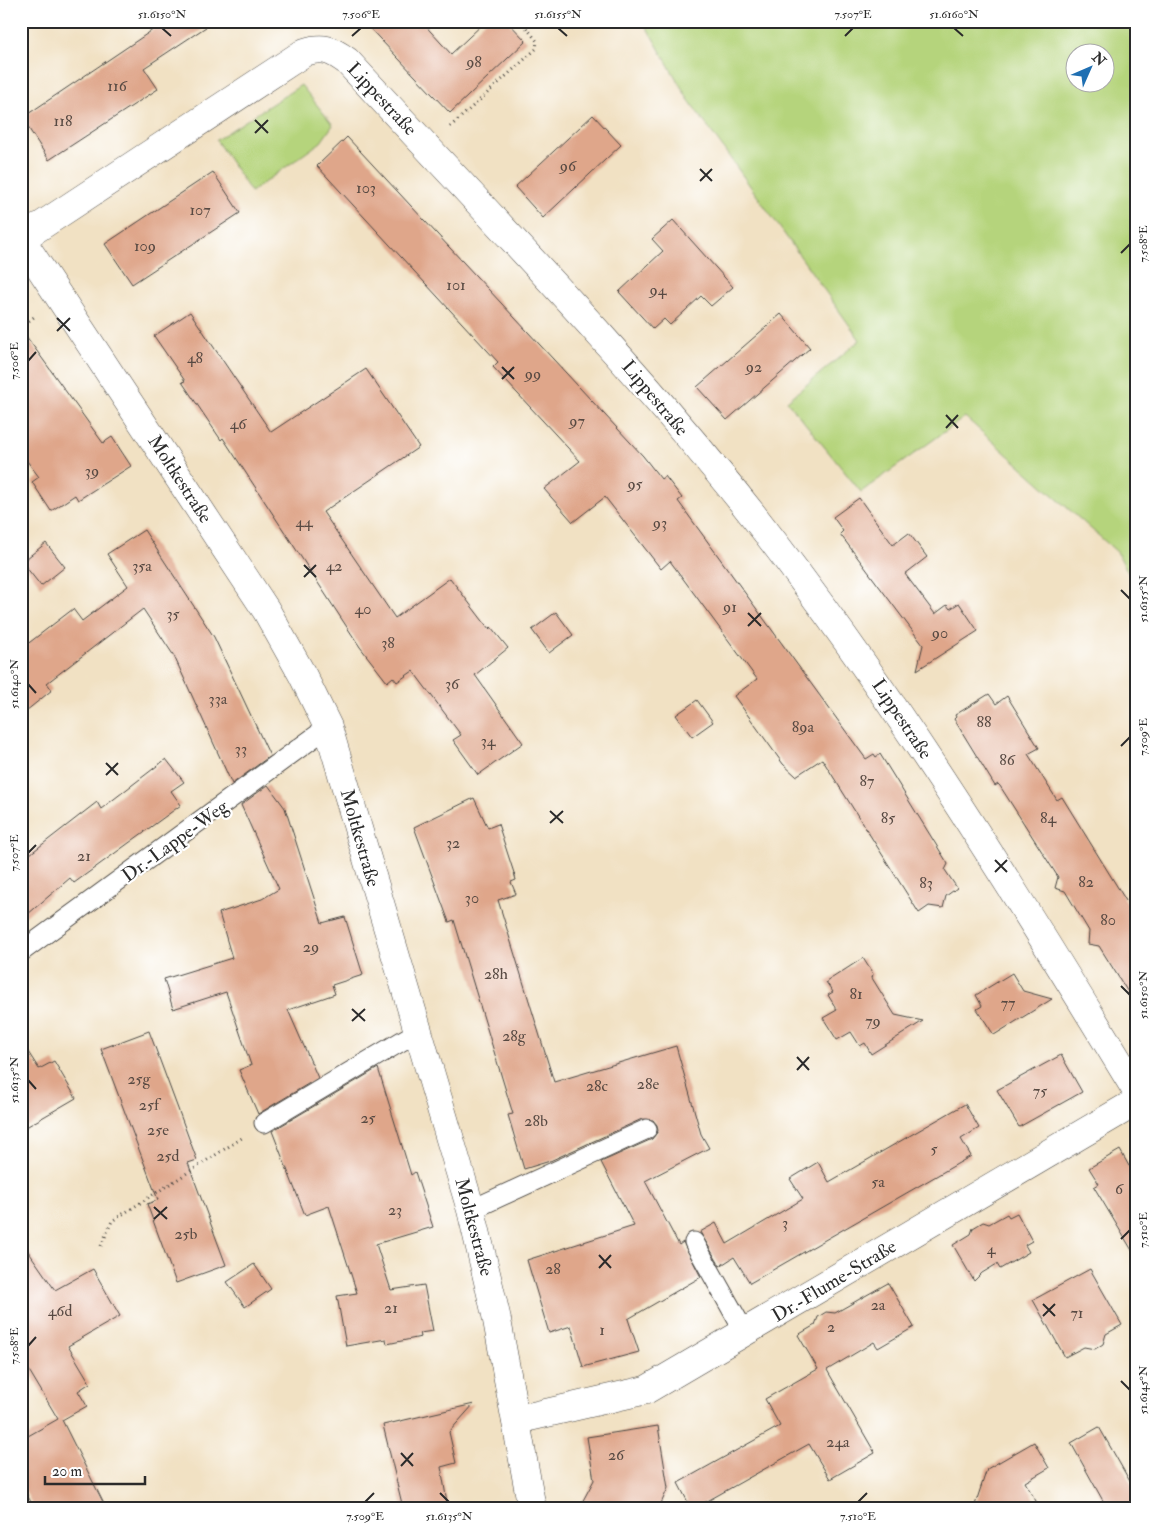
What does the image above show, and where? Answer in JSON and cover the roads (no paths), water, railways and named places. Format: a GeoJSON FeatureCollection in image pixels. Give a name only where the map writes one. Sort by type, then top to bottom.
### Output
{"type":"FeatureCollection","features":[{"type":"Feature","properties":{"kind":"street","name":"Lippestraße"},"geometry":{"type":"LineString","coordinates":[[21,239],[304,52],[319,47],[335,52],[348,61],[598,330],[752,514],[887,695],[1022,903],[1136,1090]]}},
{"type":"Feature","properties":{"kind":"street","name":"Moltkestraße"},"geometry":{"type":"LineString","coordinates":[[21,239],[266,610],[303,676],[328,727],[471,1210],[496,1315],[532,1508]]}},
{"type":"Feature","properties":{"kind":"street","name":"Dr.-Flume-Straße"},"geometry":{"type":"LineString","coordinates":[[516,1420],[646,1390],[1136,1102]]}},
{"type":"Feature","properties":{"kind":"lane","name":"Dr.-Lappe-Weg"},"geometry":{"type":"LineString","coordinates":[[21,952],[328,727]]}},
{"type":"Feature","properties":{"kind":"lane"},"geometry":{"type":"LineString","coordinates":[[264,1123],[417,1032]]}},
{"type":"Feature","properties":{"kind":"lane"},"geometry":{"type":"LineString","coordinates":[[471,1210],[647,1129]]}},
{"type":"Feature","properties":{"kind":"lane"},"geometry":{"type":"LineString","coordinates":[[694,1242],[745,1333]]}}]}
